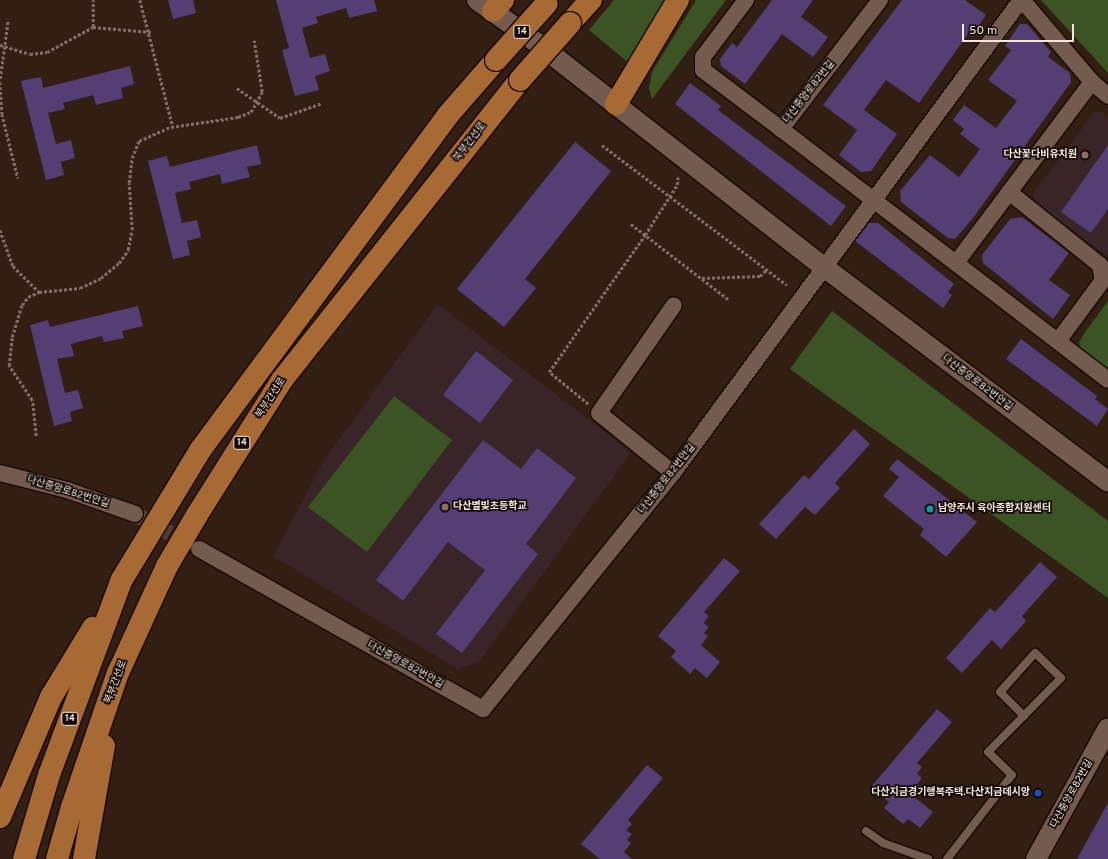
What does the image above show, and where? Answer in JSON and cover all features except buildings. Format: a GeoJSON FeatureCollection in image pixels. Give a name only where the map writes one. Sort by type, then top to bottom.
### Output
{"type":"FeatureCollection","features":[{"type":"Feature","properties":{"kind":"highway","name":"북부간선로"},"geometry":{"type":"LineString","coordinates":[[57,859],[72,807],[118,673],[167,566],[282,380],[520,80],[591,0]]}},
{"type":"Feature","properties":{"kind":"highway"},"geometry":{"type":"LineString","coordinates":[[616,104],[678,0]]}},
{"type":"Feature","properties":{"kind":"highway","name":"14"},"geometry":{"type":"LineString","coordinates":[[24,859],[49,775],[121,581],[201,449],[439,128],[496,60],[549,2]]}},
{"type":"Feature","properties":{"kind":"highway"},"geometry":{"type":"LineString","coordinates":[[0,817],[51,698],[121,581]]}},
{"type":"Feature","properties":{"kind":"highway"},"geometry":{"type":"LineString","coordinates":[[84,859],[118,673]]}},
{"type":"Feature","properties":{"kind":"street"},"geometry":{"type":"LineString","coordinates":[[746,0],[703,58],[703,70],[781,128]]}},
{"type":"Feature","properties":{"kind":"street","name":"다산중앙로82번길"},"geometry":{"type":"LineString","coordinates":[[880,0],[781,128],[1108,380]]}},
{"type":"Feature","properties":{"kind":"street"},"geometry":{"type":"LineString","coordinates":[[491,4],[537,44],[824,267],[1022,0],[1092,82],[1108,96]]}},
{"type":"Feature","properties":{"kind":"street"},"geometry":{"type":"LineString","coordinates":[[956,263],[1092,82]]}},
{"type":"Feature","properties":{"kind":"street"},"geometry":{"type":"LineString","coordinates":[[1009,192],[1100,265],[1103,280],[1058,341]]}},
{"type":"Feature","properties":{"kind":"street","name":"다산중앙로82번안길"},"geometry":{"type":"LineString","coordinates":[[199,549],[483,709],[673,473],[824,267],[1108,482]]}},
{"type":"Feature","properties":{"kind":"street"},"geometry":{"type":"LineString","coordinates":[[673,473],[599,414],[674,305]]}},
{"type":"Feature","properties":{"kind":"street","name":"다산중앙로82번안길"},"geometry":{"type":"LineString","coordinates":[[0,473],[66,490],[135,514]]}},
{"type":"Feature","properties":{"kind":"street","name":"다산중앙로82번길"},"geometry":{"type":"LineString","coordinates":[[1036,859],[1108,728]]}},
{"type":"Feature","properties":{"kind":"lane"},"geometry":{"type":"LineString","coordinates":[[947,859],[1012,775],[988,752],[1024,716],[1062,678],[1035,653],[1000,692],[1024,716]]}},
{"type":"Feature","properties":{"kind":"lane"},"geometry":{"type":"LineString","coordinates":[[866,831],[883,843],[928,859]]}},
{"type":"Feature","properties":{"kind":"path"},"geometry":{"type":"LineString","coordinates":[[93,0],[93,27]]}},
{"type":"Feature","properties":{"kind":"path"},"geometry":{"type":"LineString","coordinates":[[140,0],[151,32],[173,127]]}},
{"type":"Feature","properties":{"kind":"path"},"geometry":{"type":"LineString","coordinates":[[8,20],[2,45],[0,80],[2,114],[18,178]]}},
{"type":"Feature","properties":{"kind":"path"},"geometry":{"type":"LineString","coordinates":[[2,45],[30,54],[47,52],[93,27],[151,32]]}},
{"type":"Feature","properties":{"kind":"path"},"geometry":{"type":"LineString","coordinates":[[36,436],[32,400],[9,366],[12,337],[22,305],[28,297],[39,292],[80,288],[101,278],[119,263],[128,250],[132,230],[129,183],[132,158],[139,141],[173,127],[238,118],[251,112],[258,103],[262,92],[254,41]]}},
{"type":"Feature","properties":{"kind":"path"},"geometry":{"type":"LineString","coordinates":[[237,88],[280,118],[322,103]]}},
{"type":"Feature","properties":{"kind":"path"},"geometry":{"type":"LineString","coordinates":[[602,145],[787,285]]}},
{"type":"Feature","properties":{"kind":"path"},"geometry":{"type":"LineString","coordinates":[[599,414],[549,372],[645,235],[677,185],[678,177]]}},
{"type":"Feature","properties":{"kind":"path"},"geometry":{"type":"LineString","coordinates":[[631,224],[728,299]]}},
{"type":"Feature","properties":{"kind":"path"},"geometry":{"type":"LineString","coordinates":[[0,230],[13,266],[39,292]]}},
{"type":"Feature","properties":{"kind":"path"},"geometry":{"type":"LineString","coordinates":[[701,278],[760,276],[767,270]]}},
{"type":"Feature","properties":{"kind":"shaded area","name":"다산꽃다비유치원"},"geometry":{"type":"Polygon","coordinates":[[[1094,112],[1102,112],[1108,118],[1108,256],[1035,203],[1034,192],[1094,112]]]}},
{"type":"Feature","properties":{"kind":"shaded area","name":"다산별빛초등학교"},"geometry":{"type":"Polygon","coordinates":[[[438,304],[631,452],[478,663],[457,669],[273,556],[326,457],[438,304]]]}},
{"type":"Feature","properties":{"kind":"green space"},"geometry":{"type":"Polygon","coordinates":[[[614,0],[667,0],[630,64],[589,30],[614,0]]]}},
{"type":"Feature","properties":{"kind":"green space"},"geometry":{"type":"Polygon","coordinates":[[[696,0],[726,0],[652,99],[649,88],[652,72],[696,0]]]}},
{"type":"Feature","properties":{"kind":"green space"},"geometry":{"type":"Polygon","coordinates":[[[1041,0],[1108,0],[1108,73],[1042,1],[1041,0]]]}},
{"type":"Feature","properties":{"kind":"green space"},"geometry":{"type":"Polygon","coordinates":[[[1108,301],[1108,371],[1081,351],[1079,343],[1085,332],[1108,301]]]}},
{"type":"Feature","properties":{"kind":"green space"},"geometry":{"type":"Polygon","coordinates":[[[832,311],[1108,521],[1108,598],[790,369],[832,311]]]}},
{"type":"Feature","properties":{"kind":"green space"},"geometry":{"type":"Polygon","coordinates":[[[394,396],[452,440],[367,552],[308,507],[394,396]]]}},
{"type":"Feature","properties":{"kind":"tunnel"},"geometry":{"type":"LineString","coordinates":[[135,514],[199,549]]}},
{"type":"Feature","properties":{"kind":"place","name":"다산꽃다비유치원"},"geometry":{"type":"Point","coordinates":[1085,155]}},
{"type":"Feature","properties":{"kind":"place","name":"다산별빛초등학교"},"geometry":{"type":"Point","coordinates":[445,507]}},
{"type":"Feature","properties":{"kind":"place","name":"남양주시 육아종합지원센터"},"geometry":{"type":"Point","coordinates":[930,509]}},
{"type":"Feature","properties":{"kind":"place","name":"다산지금경기행복주택.다산지금데시앙"},"geometry":{"type":"Point","coordinates":[1038,793]}}]}
